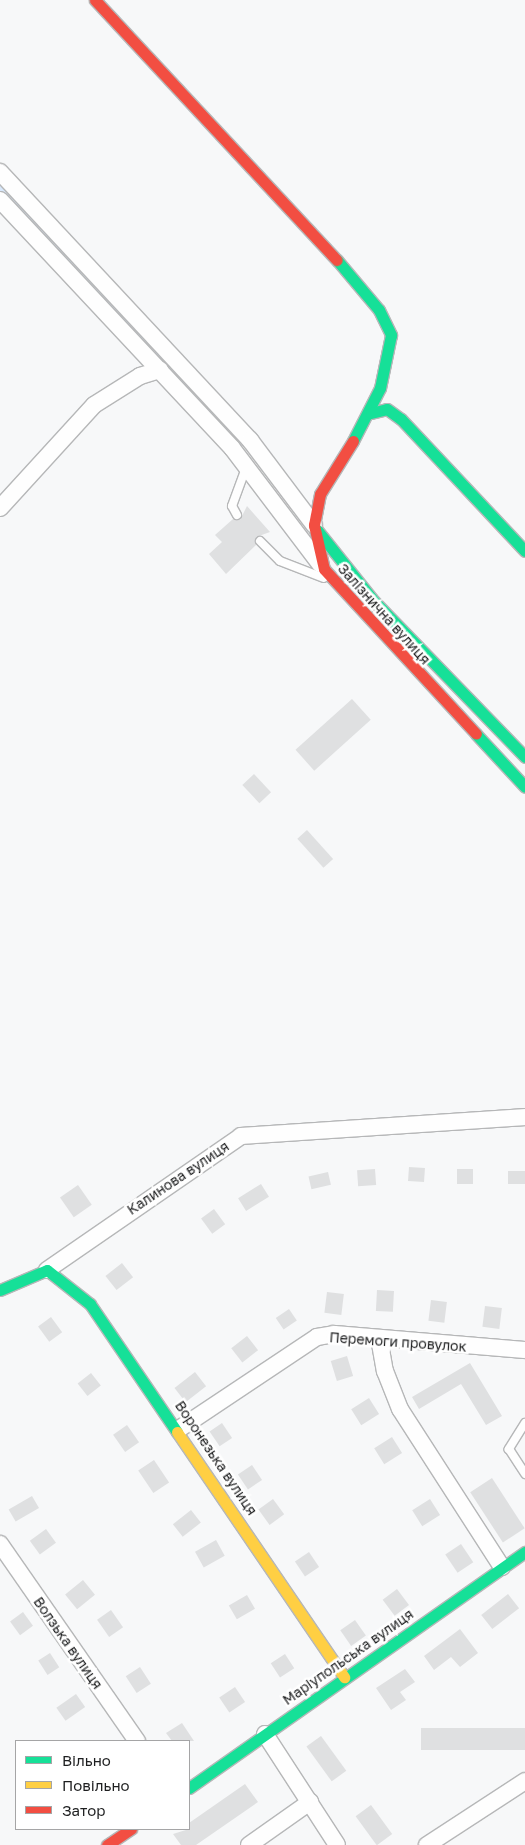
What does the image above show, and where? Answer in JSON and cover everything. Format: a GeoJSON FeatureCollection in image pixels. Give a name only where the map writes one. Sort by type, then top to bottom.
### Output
{"type":"FeatureCollection","features":[{"type":"Feature","properties":{"kind":"main road"},"geometry":{"type":"LineString","coordinates":[[95,0],[304,221],[379,310],[391,336],[388,363],[371,413],[320,494],[314,525]]}},
{"type":"Feature","properties":{"kind":"main road"},"geometry":{"type":"LineString","coordinates":[[371,413],[387,409],[401,419],[525,551]]}},
{"type":"Feature","properties":{"kind":"main road","name":"Залізнична вулиця"},"geometry":{"type":"LineString","coordinates":[[314,525],[324,569],[525,788]]}},
{"type":"Feature","properties":{"kind":"main road","name":"Залізнична вулиця"},"geometry":{"type":"LineString","coordinates":[[314,525],[372,599],[525,757]]}},
{"type":"Feature","properties":{"kind":"main road","name":"Калинова вулиця"},"geometry":{"type":"LineString","coordinates":[[0,1290],[46,1270]]}},
{"type":"Feature","properties":{"kind":"main road","name":"Воронезька вулиця"},"geometry":{"type":"LineString","coordinates":[[46,1270],[90,1304],[179,1429],[344,1677]]}},
{"type":"Feature","properties":{"kind":"main road","name":"Маріупольська вулиця"},"geometry":{"type":"LineString","coordinates":[[190,1787],[344,1677],[525,1552]]}},
{"type":"Feature","properties":{"kind":"street"},"geometry":{"type":"LineString","coordinates":[[0,172],[250,440],[314,525]]}},
{"type":"Feature","properties":{"kind":"street"},"geometry":{"type":"LineString","coordinates":[[0,200],[160,370],[247,466],[324,569]]}},
{"type":"Feature","properties":{"kind":"street"},"geometry":{"type":"LineString","coordinates":[[0,508],[94,405],[140,376],[160,370]]}},
{"type":"Feature","properties":{"kind":"street","name":"Калинова вулиця"},"geometry":{"type":"LineString","coordinates":[[46,1270],[241,1136],[525,1117]]}},
{"type":"Feature","properties":{"kind":"street","name":"Перемоги провулок"},"geometry":{"type":"LineString","coordinates":[[179,1429],[317,1337],[379,1338],[525,1350]]}},
{"type":"Feature","properties":{"kind":"street"},"geometry":{"type":"LineString","coordinates":[[379,1338],[385,1371],[400,1409],[502,1567]]}},
{"type":"Feature","properties":{"kind":"street","name":"Волзька вулиця"},"geometry":{"type":"LineString","coordinates":[[0,1544],[136,1740]]}},
{"type":"Feature","properties":{"kind":"street"},"geometry":{"type":"LineString","coordinates":[[266,1734],[337,1845]]}},
{"type":"Feature","properties":{"kind":"street"},"geometry":{"type":"LineString","coordinates":[[428,1845],[525,1781]]}},
{"type":"Feature","properties":{"kind":"street"},"geometry":{"type":"LineString","coordinates":[[248,1845],[310,1802]]}},
{"type":"Feature","properties":{"kind":"lane"},"geometry":{"type":"LineString","coordinates":[[237,515],[232,506],[247,466]]}},
{"type":"Feature","properties":{"kind":"lane"},"geometry":{"type":"LineString","coordinates":[[260,541],[280,560],[336,583]]}},
{"type":"Feature","properties":{"kind":"lane"},"geometry":{"type":"LineString","coordinates":[[525,1423],[509,1449],[525,1474]]}},
{"type":"Feature","properties":{"kind":"shaded area"},"geometry":{"type":"Polygon","coordinates":[[[0,184],[228,429],[223,434],[0,194],[0,184]]]}},
{"type":"Feature","properties":{"kind":"building"},"geometry":{"type":"Polygon","coordinates":[[[247,506],[270,532],[256,537],[256,545],[226,574],[209,554],[222,542],[215,535],[233,519],[240,520],[247,506]]]}},
{"type":"Feature","properties":{"kind":"building"},"geometry":{"type":"Polygon","coordinates":[[[352,699],[371,720],[314,771],[296,750],[352,699]]]}},
{"type":"Feature","properties":{"kind":"building"},"geometry":{"type":"Polygon","coordinates":[[[254,774],[271,792],[259,803],[242,785],[254,774]]]}},
{"type":"Feature","properties":{"kind":"building"},"geometry":{"type":"Polygon","coordinates":[[[307,830],[333,859],[323,868],[297,839],[307,830]]]}},
{"type":"Feature","properties":{"kind":"building"},"geometry":{"type":"Polygon","coordinates":[[[409,1167],[425,1168],[424,1182],[408,1181],[409,1167]]]}},
{"type":"Feature","properties":{"kind":"building"},"geometry":{"type":"Polygon","coordinates":[[[375,1169],[376,1185],[358,1186],[357,1170],[375,1169]]]}},
{"type":"Feature","properties":{"kind":"building"},"geometry":{"type":"Polygon","coordinates":[[[457,1169],[473,1169],[473,1184],[457,1184],[457,1169]]]}},
{"type":"Feature","properties":{"kind":"building"},"geometry":{"type":"Polygon","coordinates":[[[508,1171],[525,1171],[525,1184],[508,1184],[508,1171]]]}},
{"type":"Feature","properties":{"kind":"building"},"geometry":{"type":"Polygon","coordinates":[[[328,1172],[331,1185],[311,1189],[309,1176],[328,1172]]]}},
{"type":"Feature","properties":{"kind":"building"},"geometry":{"type":"Polygon","coordinates":[[[261,1184],[269,1197],[246,1211],[238,1198],[261,1184]]]}},
{"type":"Feature","properties":{"kind":"building"},"geometry":{"type":"Polygon","coordinates":[[[78,1185],[92,1205],[74,1217],[60,1198],[78,1185]]]}},
{"type":"Feature","properties":{"kind":"building"},"geometry":{"type":"Polygon","coordinates":[[[214,1209],[225,1224],[212,1234],[201,1218],[214,1209]]]}},
{"type":"Feature","properties":{"kind":"building"},"geometry":{"type":"Polygon","coordinates":[[[122,1263],[133,1277],[117,1290],[105,1276],[122,1263]]]}},
{"type":"Feature","properties":{"kind":"building"},"geometry":{"type":"Polygon","coordinates":[[[377,1290],[394,1291],[393,1312],[376,1311],[377,1290]]]}},
{"type":"Feature","properties":{"kind":"building"},"geometry":{"type":"Polygon","coordinates":[[[327,1292],[344,1294],[341,1315],[324,1313],[327,1292]]]}},
{"type":"Feature","properties":{"kind":"building"},"geometry":{"type":"Polygon","coordinates":[[[431,1300],[447,1302],[444,1323],[428,1321],[431,1300]]]}},
{"type":"Feature","properties":{"kind":"building"},"geometry":{"type":"Polygon","coordinates":[[[485,1306],[502,1308],[499,1329],[482,1327],[485,1306]]]}},
{"type":"Feature","properties":{"kind":"building"},"geometry":{"type":"Polygon","coordinates":[[[289,1309],[297,1321],[284,1330],[276,1318],[289,1309]]]}},
{"type":"Feature","properties":{"kind":"building"},"geometry":{"type":"Polygon","coordinates":[[[51,1317],[62,1332],[49,1342],[38,1326],[51,1317]]]}},
{"type":"Feature","properties":{"kind":"building"},"geometry":{"type":"Polygon","coordinates":[[[247,1336],[258,1350],[242,1362],[231,1348],[247,1336]]]}},
{"type":"Feature","properties":{"kind":"building"},"geometry":{"type":"Polygon","coordinates":[[[347,1356],[353,1376],[337,1381],[331,1361],[347,1356]]]}},
{"type":"Feature","properties":{"kind":"building"},"geometry":{"type":"Polygon","coordinates":[[[470,1363],[502,1416],[486,1425],[461,1384],[419,1409],[412,1397],[470,1363]]]}},
{"type":"Feature","properties":{"kind":"building"},"geometry":{"type":"Polygon","coordinates":[[[195,1372],[206,1386],[186,1402],[175,1388],[195,1372]]]}},
{"type":"Feature","properties":{"kind":"building"},"geometry":{"type":"Polygon","coordinates":[[[91,1373],[101,1386],[87,1396],[78,1383],[91,1373]]]}},
{"type":"Feature","properties":{"kind":"building"},"geometry":{"type":"Polygon","coordinates":[[[369,1398],[379,1414],[361,1425],[351,1409],[369,1398]]]}},
{"type":"Feature","properties":{"kind":"building"},"geometry":{"type":"Polygon","coordinates":[[[222,1423],[232,1438],[220,1446],[210,1431],[222,1423]]]}},
{"type":"Feature","properties":{"kind":"building"},"geometry":{"type":"Polygon","coordinates":[[[127,1425],[139,1442],[125,1452],[113,1435],[127,1425]]]}},
{"type":"Feature","properties":{"kind":"building"},"geometry":{"type":"Polygon","coordinates":[[[392,1437],[402,1453],[384,1464],[374,1448],[392,1437]]]}},
{"type":"Feature","properties":{"kind":"building"},"geometry":{"type":"Polygon","coordinates":[[[154,1460],[169,1482],[153,1493],[138,1471],[154,1460]]]}},
{"type":"Feature","properties":{"kind":"building"},"geometry":{"type":"Polygon","coordinates":[[[252,1465],[262,1480],[248,1489],[238,1475],[252,1465]]]}},
{"type":"Feature","properties":{"kind":"building"},"geometry":{"type":"Polygon","coordinates":[[[492,1478],[525,1528],[503,1542],[470,1492],[492,1478]]]}},
{"type":"Feature","properties":{"kind":"building"},"geometry":{"type":"Polygon","coordinates":[[[32,1496],[39,1508],[16,1522],[9,1510],[32,1496]]]}},
{"type":"Feature","properties":{"kind":"building"},"geometry":{"type":"Polygon","coordinates":[[[273,1499],[284,1514],[270,1525],[258,1510],[273,1499]]]}},
{"type":"Feature","properties":{"kind":"building"},"geometry":{"type":"Polygon","coordinates":[[[430,1499],[440,1515],[422,1526],[412,1510],[430,1499]]]}},
{"type":"Feature","properties":{"kind":"building"},"geometry":{"type":"Polygon","coordinates":[[[191,1510],[201,1523],[183,1537],[173,1524],[191,1510]]]}},
{"type":"Feature","properties":{"kind":"building"},"geometry":{"type":"Polygon","coordinates":[[[46,1529],[56,1543],[40,1555],[30,1541],[46,1529]]]}},
{"type":"Feature","properties":{"kind":"building"},"geometry":{"type":"Polygon","coordinates":[[[216,1540],[225,1556],[204,1567],[195,1552],[216,1540]]]}},
{"type":"Feature","properties":{"kind":"building"},"geometry":{"type":"Polygon","coordinates":[[[461,1544],[473,1562],[458,1573],[445,1555],[461,1544]]]}},
{"type":"Feature","properties":{"kind":"building"},"geometry":{"type":"Polygon","coordinates":[[[309,1552],[319,1567],[305,1576],[295,1562],[309,1552]]]}},
{"type":"Feature","properties":{"kind":"building"},"geometry":{"type":"Polygon","coordinates":[[[83,1580],[95,1595],[77,1609],[65,1594],[83,1580]]]}},
{"type":"Feature","properties":{"kind":"building"},"geometry":{"type":"Polygon","coordinates":[[[397,1589],[409,1605],[395,1616],[383,1600],[397,1589]]]}},
{"type":"Feature","properties":{"kind":"building"},"geometry":{"type":"Polygon","coordinates":[[[508,1594],[519,1608],[492,1629],[481,1615],[508,1594]]]}},
{"type":"Feature","properties":{"kind":"building"},"geometry":{"type":"Polygon","coordinates":[[[247,1595],[255,1609],[237,1619],[229,1606],[247,1595]]]}},
{"type":"Feature","properties":{"kind":"building"},"geometry":{"type":"Polygon","coordinates":[[[111,1610],[123,1627],[109,1637],[97,1620],[111,1610]]]}},
{"type":"Feature","properties":{"kind":"building"},"geometry":{"type":"Polygon","coordinates":[[[23,1612],[33,1626],[20,1635],[10,1621],[23,1612]]]}},
{"type":"Feature","properties":{"kind":"building"},"geometry":{"type":"Polygon","coordinates":[[[355,1620],[366,1636],[351,1646],[340,1630],[355,1620]]]}},
{"type":"Feature","properties":{"kind":"building"},"geometry":{"type":"Polygon","coordinates":[[[460,1629],[478,1653],[460,1667],[451,1657],[434,1670],[424,1656],[460,1629]]]}},
{"type":"Feature","properties":{"kind":"building"},"geometry":{"type":"Polygon","coordinates":[[[50,1653],[59,1667],[48,1675],[38,1661],[50,1653]]]}},
{"type":"Feature","properties":{"kind":"building"},"geometry":{"type":"Polygon","coordinates":[[[285,1654],[294,1668],[280,1678],[271,1663],[285,1654]]]}},
{"type":"Feature","properties":{"kind":"building"},"geometry":{"type":"Polygon","coordinates":[[[140,1667],[151,1684],[137,1693],[126,1676],[140,1667]]]}},
{"type":"Feature","properties":{"kind":"building"},"geometry":{"type":"Polygon","coordinates":[[[405,1669],[415,1682],[400,1692],[406,1700],[391,1710],[376,1688],[405,1669]]]}},
{"type":"Feature","properties":{"kind":"building"},"geometry":{"type":"Polygon","coordinates":[[[235,1687],[245,1702],[229,1713],[219,1698],[235,1687]]]}},
{"type":"Feature","properties":{"kind":"building"},"geometry":{"type":"Polygon","coordinates":[[[76,1694],[85,1707],[66,1721],[56,1708],[76,1694]]]}},
{"type":"Feature","properties":{"kind":"building"},"geometry":{"type":"Polygon","coordinates":[[[182,1723],[194,1741],[171,1740],[166,1733],[182,1723]]]}},
{"type":"Feature","properties":{"kind":"building"},"geometry":{"type":"Polygon","coordinates":[[[421,1728],[525,1728],[525,1750],[421,1750],[421,1728]]]}},
{"type":"Feature","properties":{"kind":"building"},"geometry":{"type":"Polygon","coordinates":[[[321,1736],[346,1771],[332,1781],[306,1747],[321,1736]]]}},
{"type":"Feature","properties":{"kind":"building"},"geometry":{"type":"Polygon","coordinates":[[[245,1784],[258,1802],[196,1845],[181,1845],[173,1834],[190,1830],[190,1822],[245,1784]]]}},
{"type":"Feature","properties":{"kind":"building"},"geometry":{"type":"Polygon","coordinates":[[[371,1805],[392,1834],[377,1845],[356,1816],[371,1805]]]}},
{"type":"Feature","properties":{"kind":"traffic: fast"},"geometry":{"type":"LineString","coordinates":[[337,260],[379,310],[391,335],[380,388],[353,441]]}},
{"type":"Feature","properties":{"kind":"traffic: fast"},"geometry":{"type":"LineString","coordinates":[[371,413],[387,409],[401,419],[525,551]]}},
{"type":"Feature","properties":{"kind":"traffic: fast"},"geometry":{"type":"LineString","coordinates":[[317,530],[372,599],[525,757]]}},
{"type":"Feature","properties":{"kind":"traffic: fast"},"geometry":{"type":"LineString","coordinates":[[476,734],[525,787]]}},
{"type":"Feature","properties":{"kind":"traffic: fast"},"geometry":{"type":"LineString","coordinates":[[0,1290],[47,1270],[90,1304],[177,1432]]}},
{"type":"Feature","properties":{"kind":"traffic: fast"},"geometry":{"type":"LineString","coordinates":[[190,1787],[525,1552]]}},
{"type":"Feature","properties":{"kind":"traffic: slow"},"geometry":{"type":"LineString","coordinates":[[177,1432],[344,1677]]}},
{"type":"Feature","properties":{"kind":"traffic: jam"},"geometry":{"type":"LineString","coordinates":[[95,0],[337,260]]}},
{"type":"Feature","properties":{"kind":"traffic: jam"},"geometry":{"type":"LineString","coordinates":[[353,441],[320,494],[314,525],[324,569],[476,734]]}},
{"type":"Feature","properties":{"kind":"traffic: jam"},"geometry":{"type":"LineString","coordinates":[[107,1845],[130,1830]]}}]}
